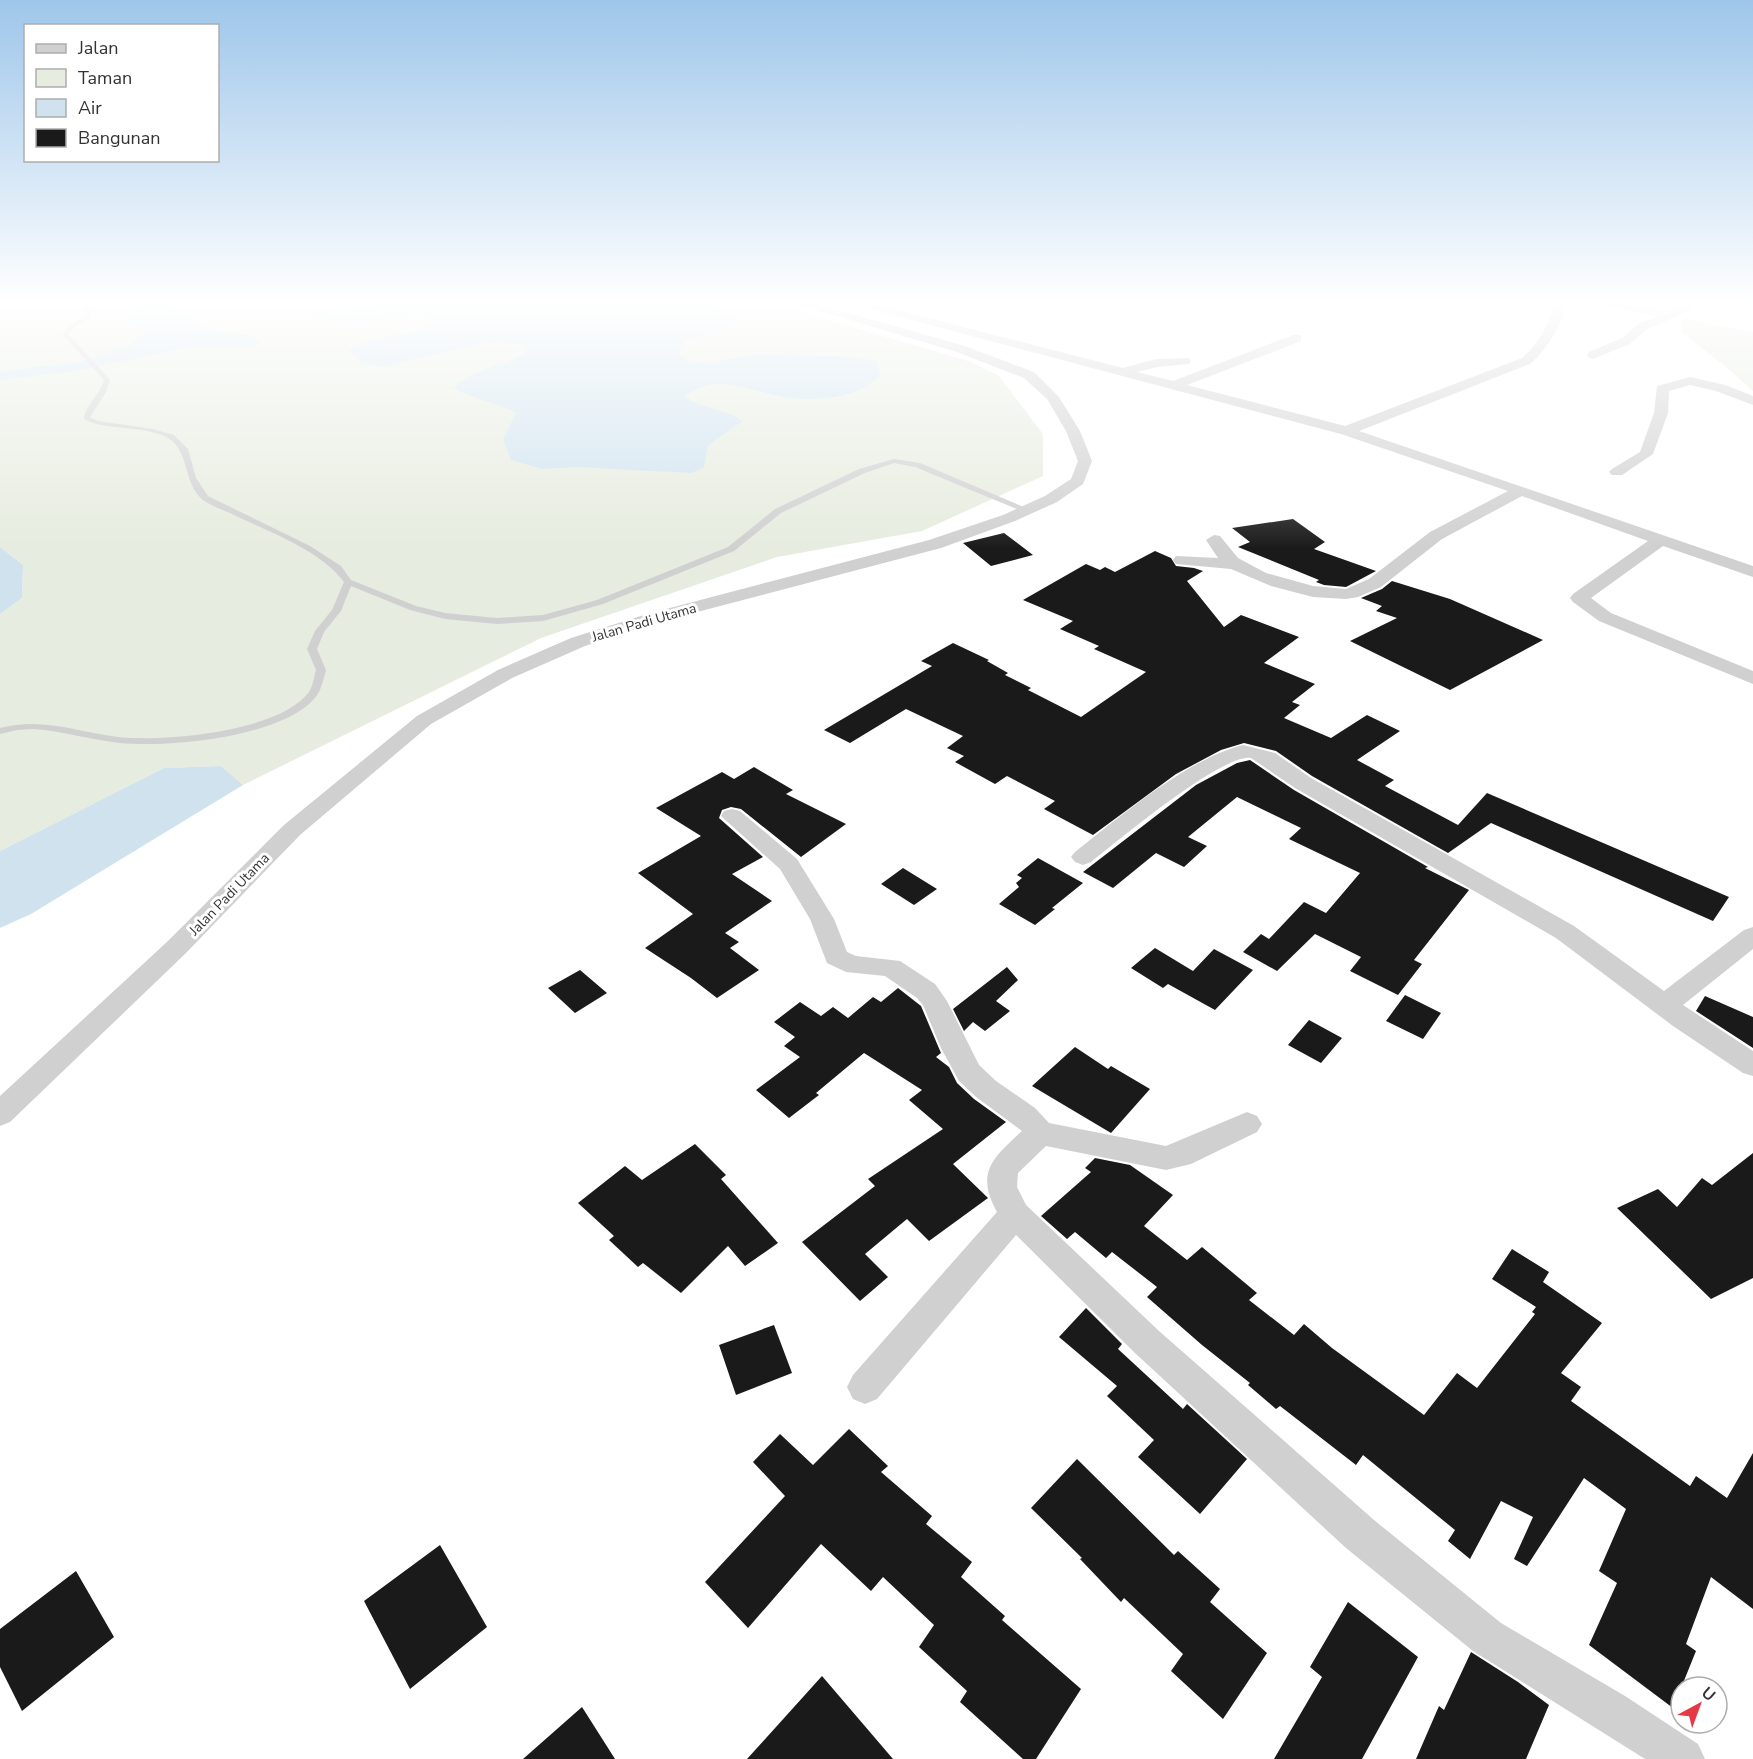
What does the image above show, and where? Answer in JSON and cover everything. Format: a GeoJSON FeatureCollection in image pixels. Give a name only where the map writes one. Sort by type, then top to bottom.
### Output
{"type":"FeatureCollection","features":[{"type":"Feature","properties":{"kind":"street","name":"Jalan Padi Utama"},"geometry":{"type":"LineString","coordinates":[[0,1114],[177,947],[292,830],[424,720],[505,674],[578,642],[653,618],[935,544],[1027,510],[1051,499],[1078,481],[1085,461],[1073,431],[1052,397],[1040,385]]}},
{"type":"Feature","properties":{"kind":"street"},"geometry":{"type":"LineString","coordinates":[[1170,385],[1346,431],[1753,572]]}},
{"type":"Feature","properties":{"kind":"street"},"geometry":{"type":"LineString","coordinates":[[1346,431],[1464,385]]}},
{"type":"Feature","properties":{"kind":"street"},"geometry":{"type":"LineString","coordinates":[[1617,472],[1646,454],[1662,413],[1662,389],[1676,385]]}},
{"type":"Feature","properties":{"kind":"street"},"geometry":{"type":"LineString","coordinates":[[1708,385],[1753,401]]}},
{"type":"Feature","properties":{"kind":"street"},"geometry":{"type":"LineString","coordinates":[[1214,540],[1223,554],[1253,574],[1316,592],[1335,595],[1358,592],[1426,542],[1521,490]]}},
{"type":"Feature","properties":{"kind":"street"},"geometry":{"type":"LineString","coordinates":[[1660,540],[1579,598],[1605,617],[1750,672]]}},
{"type":"Feature","properties":{"kind":"street"},"geometry":{"type":"LineString","coordinates":[[1182,560],[1235,564]]}},
{"type":"Feature","properties":{"kind":"street"},"geometry":{"type":"LineString","coordinates":[[1083,857],[1161,798],[1201,772],[1231,754],[1251,752],[1274,762],[1303,783],[1565,932],[1664,1005],[1753,1065]]}},
{"type":"Feature","properties":{"kind":"street"},"geometry":{"type":"LineString","coordinates":[[732,816],[789,864],[822,919],[836,957],[846,963],[856,965],[891,967],[926,991],[934,1001],[969,1073],[998,1099],[1028,1116],[1040,1133],[1166,1158],[1180,1155],[1247,1124]]}},
{"type":"Feature","properties":{"kind":"street"},"geometry":{"type":"LineString","coordinates":[[1664,1005],[1753,936]]}},
{"type":"Feature","properties":{"kind":"street"},"geometry":{"type":"LineString","coordinates":[[1040,1133],[1002,1169],[999,1182],[1004,1198],[1015,1215],[1147,1342],[1360,1534],[1487,1637],[1610,1711],[1683,1759]]}},
{"type":"Feature","properties":{"kind":"street"},"geometry":{"type":"LineString","coordinates":[[865,1387],[1015,1215]]}},
{"type":"Feature","properties":{"kind":"lane"},"geometry":{"type":"LineString","coordinates":[[106,385],[104,394],[89,410],[86,418],[96,423],[153,430],[171,437],[183,449],[192,478],[205,498],[307,548],[338,568],[348,582],[413,608],[445,616],[497,621],[543,618],[600,602],[730,549],[778,511],[862,471],[894,461],[917,465],[1027,510]]}},
{"type":"Feature","properties":{"kind":"lane"},"geometry":{"type":"LineString","coordinates":[[0,731],[28,725],[133,741],[211,736],[265,724],[302,707],[316,689],[321,668],[312,649],[320,631],[336,610],[348,582]]}},
{"type":"Feature","properties":{"kind":"green space"},"geometry":{"type":"Polygon","coordinates":[[[0,385],[1006,385],[1043,434],[1043,476],[922,531],[777,557],[541,638],[243,785],[221,766],[164,768],[0,851],[0,614],[22,598],[23,565],[0,547],[0,385]]]}},
{"type":"Feature","properties":{"kind":"water"},"geometry":{"type":"Polygon","coordinates":[[[457,385],[709,385],[684,396],[698,404],[743,421],[708,445],[704,467],[692,473],[576,467],[542,469],[511,460],[503,439],[516,413],[454,388],[457,385]]]}},
{"type":"Feature","properties":{"kind":"water"},"geometry":{"type":"Polygon","coordinates":[[[733,385],[867,385],[848,394],[821,399],[783,397],[733,385]]]}},
{"type":"Feature","properties":{"kind":"water"},"geometry":{"type":"Polygon","coordinates":[[[0,547],[23,565],[22,598],[0,614],[0,547]]]}},
{"type":"Feature","properties":{"kind":"water"},"geometry":{"type":"Polygon","coordinates":[[[221,766],[243,785],[31,914],[0,928],[0,851],[164,768],[221,766]]]}},
{"type":"Feature","properties":{"kind":"building"},"geometry":{"type":"Polygon","coordinates":[[[1293,519],[1325,542],[1314,549],[1376,571],[1346,587],[1324,585],[1316,582],[1319,580],[1238,547],[1250,542],[1232,528],[1293,519]]]}},
{"type":"Feature","properties":{"kind":"building"},"geometry":{"type":"Polygon","coordinates":[[[1004,533],[1033,555],[991,566],[963,543],[1004,533]]]}},
{"type":"Feature","properties":{"kind":"building"},"geometry":{"type":"Polygon","coordinates":[[[1155,551],[1171,558],[1176,566],[1203,571],[1187,581],[1224,627],[1241,615],[1299,637],[1264,663],[1315,684],[1292,702],[1300,705],[1284,718],[1331,738],[1367,715],[1400,731],[1357,760],[1394,780],[1385,786],[1458,825],[1487,793],[1729,897],[1713,921],[1491,823],[1448,853],[1312,776],[1276,751],[1244,743],[1221,750],[1176,774],[1093,835],[1044,809],[1055,801],[1007,776],[995,784],[955,762],[964,756],[947,748],[963,736],[906,709],[850,743],[824,730],[932,666],[921,661],[953,643],[989,660],[987,661],[1008,673],[1005,675],[1031,688],[1028,690],[1081,717],[1146,672],[1094,649],[1099,646],[1060,629],[1073,621],[1023,600],[1086,564],[1100,570],[1105,567],[1115,572],[1155,551]]]}},
{"type":"Feature","properties":{"kind":"building"},"geometry":{"type":"Polygon","coordinates":[[[1392,581],[1450,599],[1543,640],[1450,690],[1350,641],[1397,618],[1376,611],[1382,606],[1361,598],[1382,589],[1392,581]]]}},
{"type":"Feature","properties":{"kind":"building"},"geometry":{"type":"Polygon","coordinates":[[[1250,760],[1294,790],[1428,867],[1425,868],[1469,890],[1414,960],[1422,964],[1398,995],[1350,971],[1361,957],[1315,934],[1277,971],[1243,952],[1261,934],[1269,939],[1304,902],[1326,913],[1360,873],[1289,839],[1301,828],[1237,797],[1188,837],[1207,846],[1184,867],[1156,853],[1113,888],[1083,872],[1196,785],[1237,763],[1250,760]]]}},
{"type":"Feature","properties":{"kind":"building"},"geometry":{"type":"Polygon","coordinates":[[[754,767],[793,790],[786,794],[846,824],[801,857],[741,809],[731,807],[722,810],[719,818],[763,857],[732,874],[772,901],[725,933],[739,942],[730,948],[759,970],[717,998],[645,948],[693,914],[638,873],[701,836],[656,808],[722,772],[734,779],[754,767]]]}},
{"type":"Feature","properties":{"kind":"building"},"geometry":{"type":"Polygon","coordinates":[[[1038,858],[1083,883],[1035,925],[999,904],[1019,887],[1016,883],[1022,878],[1017,875],[1038,858]]]}},
{"type":"Feature","properties":{"kind":"building"},"geometry":{"type":"Polygon","coordinates":[[[903,868],[937,889],[914,905],[881,884],[903,868]]]}},
{"type":"Feature","properties":{"kind":"building"},"geometry":{"type":"Polygon","coordinates":[[[1155,948],[1193,971],[1214,949],[1253,970],[1215,1010],[1168,984],[1163,988],[1131,968],[1155,948]]]}},
{"type":"Feature","properties":{"kind":"building"},"geometry":{"type":"Polygon","coordinates":[[[1007,967],[1018,980],[996,1001],[1010,1011],[985,1031],[973,1022],[964,1031],[953,1009],[1007,967]]]}},
{"type":"Feature","properties":{"kind":"building"},"geometry":{"type":"Polygon","coordinates":[[[580,970],[607,993],[575,1013],[548,988],[580,970]]]}},
{"type":"Feature","properties":{"kind":"building"},"geometry":{"type":"Polygon","coordinates":[[[898,988],[921,1006],[941,1053],[936,1057],[949,1067],[957,1083],[974,1099],[1006,1122],[953,1164],[988,1198],[929,1241],[907,1219],[865,1254],[888,1277],[860,1301],[802,1242],[875,1186],[868,1179],[943,1129],[909,1100],[922,1090],[864,1053],[816,1093],[819,1095],[789,1118],[756,1090],[800,1057],[784,1046],[795,1037],[774,1022],[800,1002],[821,1016],[833,1007],[848,1018],[873,997],[881,1002],[898,988]]]}},
{"type":"Feature","properties":{"kind":"building"},"geometry":{"type":"Polygon","coordinates":[[[1405,995],[1441,1013],[1423,1039],[1386,1021],[1405,995]]]}},
{"type":"Feature","properties":{"kind":"building"},"geometry":{"type":"Polygon","coordinates":[[[1705,996],[1753,1017],[1753,1048],[1696,1011],[1705,996]]]}},
{"type":"Feature","properties":{"kind":"building"},"geometry":{"type":"Polygon","coordinates":[[[1309,1020],[1342,1038],[1321,1063],[1288,1045],[1309,1020]]]}},
{"type":"Feature","properties":{"kind":"building"},"geometry":{"type":"Polygon","coordinates":[[[1075,1047],[1108,1069],[1111,1066],[1150,1089],[1111,1133],[1032,1086],[1075,1047]]]}},
{"type":"Feature","properties":{"kind":"building"},"geometry":{"type":"Polygon","coordinates":[[[695,1144],[726,1175],[721,1179],[778,1243],[745,1266],[728,1246],[681,1293],[643,1263],[638,1267],[609,1240],[614,1236],[578,1203],[625,1166],[642,1180],[695,1144]]]}},
{"type":"Feature","properties":{"kind":"building"},"geometry":{"type":"Polygon","coordinates":[[[1753,1153],[1753,1278],[1711,1299],[1617,1208],[1658,1189],[1677,1207],[1702,1178],[1712,1185],[1753,1153]]]}},
{"type":"Feature","properties":{"kind":"building"},"geometry":{"type":"Polygon","coordinates":[[[1095,1158],[1130,1165],[1173,1195],[1144,1226],[1187,1260],[1202,1247],[1257,1293],[1249,1300],[1294,1335],[1304,1324],[1332,1348],[1424,1415],[1457,1373],[1477,1388],[1535,1314],[1532,1312],[1536,1307],[1492,1279],[1512,1249],[1549,1272],[1543,1282],[1602,1323],[1561,1373],[1581,1387],[1571,1401],[1690,1486],[1696,1476],[1727,1498],[1753,1453],[1753,1609],[1711,1577],[1686,1644],[1696,1651],[1686,1675],[1669,1675],[1669,1705],[1589,1645],[1617,1583],[1599,1571],[1626,1509],[1584,1478],[1527,1566],[1514,1559],[1533,1517],[1501,1501],[1470,1559],[1448,1541],[1455,1530],[1363,1455],[1356,1465],[1280,1406],[1276,1409],[1248,1385],[1250,1383],[1147,1297],[1157,1287],[1112,1252],[1106,1258],[1075,1232],[1067,1239],[1041,1216],[1091,1172],[1085,1168],[1095,1158]]]}},
{"type":"Feature","properties":{"kind":"building"},"geometry":{"type":"Polygon","coordinates":[[[1086,1308],[1122,1344],[1118,1349],[1183,1409],[1187,1404],[1247,1459],[1200,1514],[1138,1457],[1154,1440],[1107,1396],[1117,1386],[1059,1337],[1086,1308]]]}},
{"type":"Feature","properties":{"kind":"building"},"geometry":{"type":"Polygon","coordinates":[[[774,1325],[792,1373],[736,1395],[719,1345],[774,1325]]]}},
{"type":"Feature","properties":{"kind":"building"},"geometry":{"type":"Polygon","coordinates":[[[849,1429],[888,1466],[881,1472],[932,1516],[926,1524],[972,1562],[961,1577],[1005,1616],[1002,1620],[1081,1689],[1036,1759],[1023,1759],[960,1702],[967,1691],[919,1647],[934,1625],[883,1577],[871,1591],[821,1544],[748,1628],[705,1582],[785,1496],[753,1462],[780,1434],[813,1465],[849,1429]]]}},
{"type":"Feature","properties":{"kind":"building"},"geometry":{"type":"Polygon","coordinates":[[[1077,1459],[1174,1555],[1178,1551],[1220,1589],[1210,1602],[1267,1653],[1223,1719],[1171,1671],[1183,1654],[1124,1598],[1121,1602],[1080,1559],[1082,1558],[1031,1508],[1077,1459]]]}},
{"type":"Feature","properties":{"kind":"building"},"geometry":{"type":"Polygon","coordinates":[[[440,1545],[487,1627],[410,1689],[364,1601],[440,1545]]]}},
{"type":"Feature","properties":{"kind":"building"},"geometry":{"type":"Polygon","coordinates":[[[76,1571],[114,1637],[22,1711],[0,1667],[0,1629],[76,1571]]]}},
{"type":"Feature","properties":{"kind":"building"},"geometry":{"type":"Polygon","coordinates":[[[1348,1602],[1418,1657],[1362,1759],[1274,1759],[1322,1677],[1310,1667],[1348,1602]]]}},
{"type":"Feature","properties":{"kind":"building"},"geometry":{"type":"Polygon","coordinates":[[[1471,1652],[1549,1705],[1526,1759],[1416,1759],[1439,1706],[1444,1710],[1471,1652]]]}},
{"type":"Feature","properties":{"kind":"building"},"geometry":{"type":"Polygon","coordinates":[[[822,1676],[893,1759],[747,1759],[822,1676]]]}},
{"type":"Feature","properties":{"kind":"building"},"geometry":{"type":"Polygon","coordinates":[[[582,1707],[615,1759],[523,1759],[582,1707]]]}}]}
